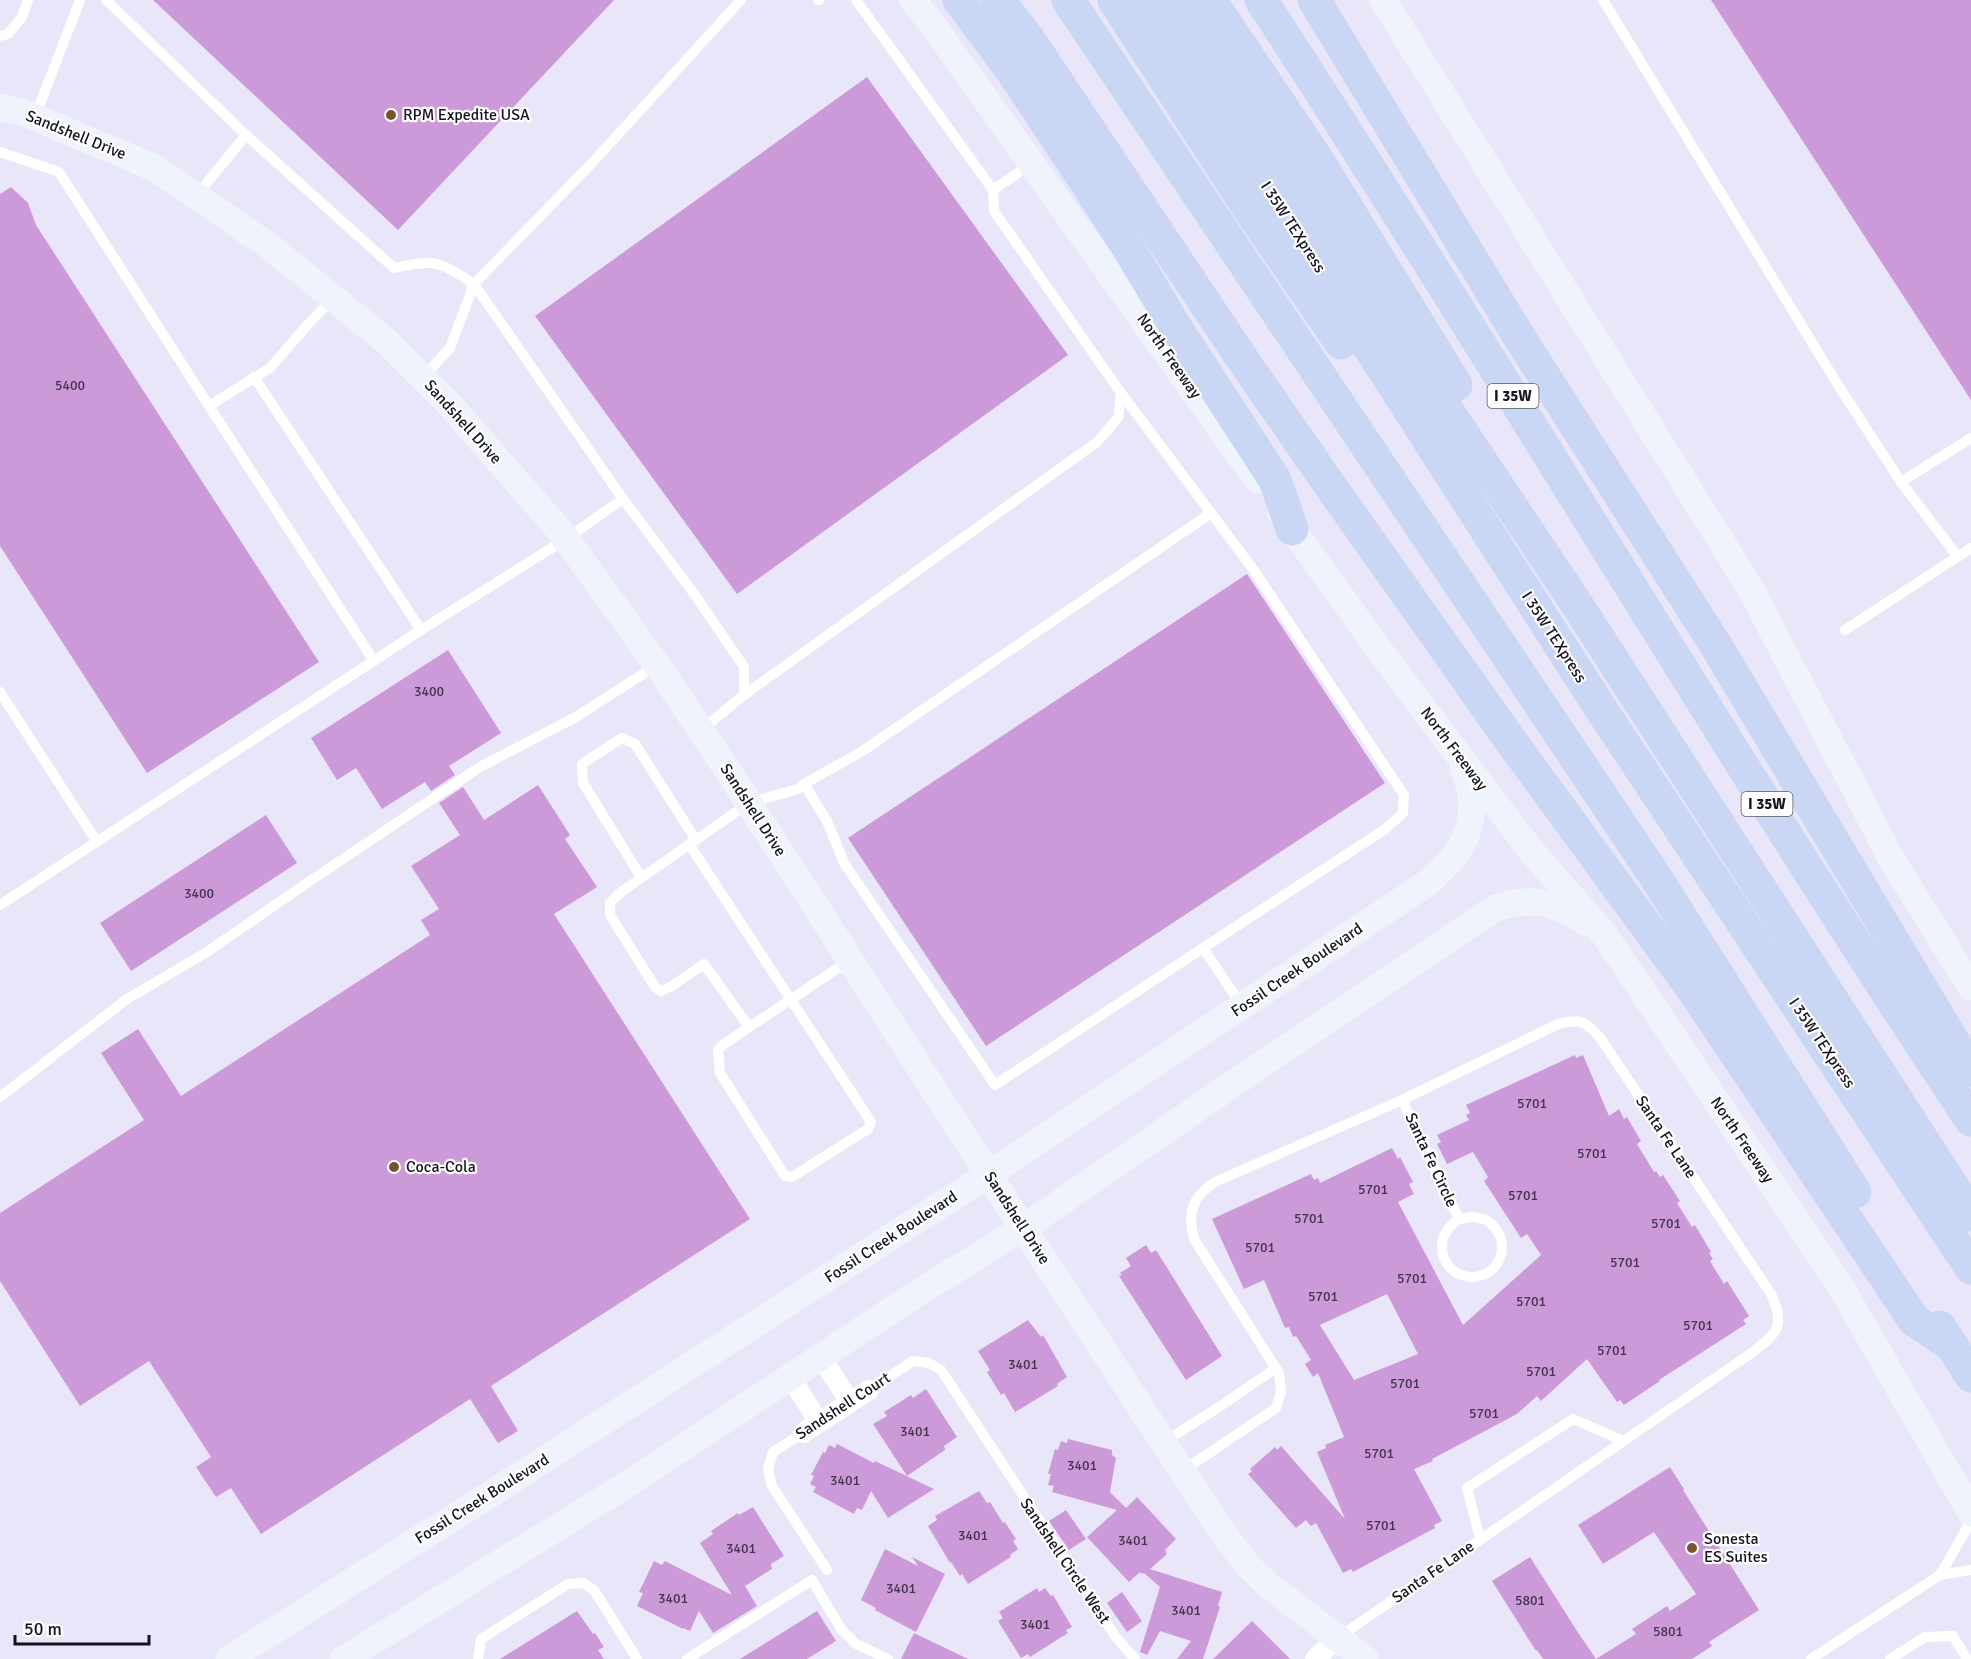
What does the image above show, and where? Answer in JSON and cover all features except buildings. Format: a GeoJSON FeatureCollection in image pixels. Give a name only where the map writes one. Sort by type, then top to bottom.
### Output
{"type":"FeatureCollection","features":[{"type":"Feature","properties":{"kind":"highway"},"geometry":{"type":"LineString","coordinates":[[959,0],[1012,71],[1074,164],[1275,480],[1292,529]]}},
{"type":"Feature","properties":{"kind":"highway"},"geometry":{"type":"LineString","coordinates":[[998,0],[1028,38],[1235,348],[1329,484],[1508,737],[1696,994],[1914,1320],[1952,1346]]}},
{"type":"Feature","properties":{"kind":"highway"},"geometry":{"type":"LineString","coordinates":[[1068,0],[1647,863],[1971,1376]]}},
{"type":"Feature","properties":{"kind":"highway"},"geometry":{"type":"LineString","coordinates":[[1114,0],[1249,208],[1500,575],[1537,610]]}},
{"type":"Feature","properties":{"kind":"highway","name":"I 35W TEXpress"},"geometry":{"type":"LineString","coordinates":[[1147,0],[1537,610],[1971,1268]]}},
{"type":"Feature","properties":{"kind":"highway","name":"I 35W TEXpress"},"geometry":{"type":"LineString","coordinates":[[1179,0],[1356,274],[1555,571],[1971,1215]]}},
{"type":"Feature","properties":{"kind":"highway"},"geometry":{"type":"LineString","coordinates":[[1210,0],[1317,159],[1549,538],[1555,571]]}},
{"type":"Feature","properties":{"kind":"highway","name":"I 35W"},"geometry":{"type":"LineString","coordinates":[[1261,0],[1367,162],[1876,978],[1971,1120]]}},
{"type":"Feature","properties":{"kind":"highway"},"geometry":{"type":"LineString","coordinates":[[1314,0],[1518,335],[1715,644],[1971,1071]]}},
{"type":"Feature","properties":{"kind":"main road","name":"North Freeway"},"geometry":{"type":"LineString","coordinates":[[913,0],[1372,640],[1532,852],[1604,934],[1839,1284],[1971,1514]]}},
{"type":"Feature","properties":{"kind":"main road"},"geometry":{"type":"LineString","coordinates":[[1383,0],[1743,577],[1892,860],[1971,987]]}},
{"type":"Feature","properties":{"kind":"main road","name":"Sandshell Drive"},"geometry":{"type":"LineString","coordinates":[[0,107],[35,118],[154,168],[269,246],[386,341],[449,404],[566,539],[657,665],[1225,1536],[1248,1566],[1268,1585],[1365,1659]]}},
{"type":"Feature","properties":{"kind":"main road","name":"Fossil Creek Boulevard"},"geometry":{"type":"LineString","coordinates":[[230,1659],[989,1174],[1426,884],[1448,865],[1464,843],[1471,823],[1471,794],[1460,758]]}},
{"type":"Feature","properties":{"kind":"main road"},"geometry":{"type":"LineString","coordinates":[[344,1659],[627,1484],[913,1296],[1023,1228],[1214,1096],[1495,908],[1524,902],[1564,909],[1604,934]]}},
{"type":"Feature","properties":{"kind":"street"},"geometry":{"type":"LineString","coordinates":[[821,1357],[850,1402]]}},
{"type":"Feature","properties":{"kind":"street"},"geometry":{"type":"LineString","coordinates":[[790,1377],[811,1427]]}},
{"type":"Feature","properties":{"kind":"street","name":"Sandshell Court"},"geometry":{"type":"LineString","coordinates":[[811,1427],[869,1390]]}},
{"type":"Feature","properties":{"kind":"street"},"geometry":{"type":"LineString","coordinates":[[1315,1659],[1336,1639]]}},
{"type":"Feature","properties":{"kind":"lane"},"geometry":{"type":"LineString","coordinates":[[0,36],[8,34],[22,17],[28,0]]}},
{"type":"Feature","properties":{"kind":"lane"},"geometry":{"type":"LineString","coordinates":[[35,118],[80,0]]}},
{"type":"Feature","properties":{"kind":"lane"},"geometry":{"type":"LineString","coordinates":[[106,0],[246,135],[394,268],[423,262],[444,265],[474,284],[623,499],[695,595],[744,667],[744,695]]}},
{"type":"Feature","properties":{"kind":"lane"},"geometry":{"type":"LineString","coordinates":[[423,377],[450,348],[474,284],[591,163],[741,0]]}},
{"type":"Feature","properties":{"kind":"lane"},"geometry":{"type":"LineString","coordinates":[[804,784],[827,821],[844,863],[995,1084],[1384,830],[1403,813],[1404,795],[1253,569],[1121,393],[994,211],[993,189],[856,0]]}},
{"type":"Feature","properties":{"kind":"lane"},"geometry":{"type":"LineString","coordinates":[[1603,0],[1838,385],[1901,482],[1958,557]]}},
{"type":"Feature","properties":{"kind":"lane"},"geometry":{"type":"LineString","coordinates":[[196,196],[246,135]]}},
{"type":"Feature","properties":{"kind":"lane"},"geometry":{"type":"LineString","coordinates":[[0,152],[59,172],[374,661]]}},
{"type":"Feature","properties":{"kind":"lane"},"geometry":{"type":"LineString","coordinates":[[993,189],[1031,164]]}},
{"type":"Feature","properties":{"kind":"lane"},"geometry":{"type":"LineString","coordinates":[[209,406],[270,368],[333,298]]}},
{"type":"Feature","properties":{"kind":"lane"},"geometry":{"type":"LineString","coordinates":[[254,378],[421,630]]}},
{"type":"Feature","properties":{"kind":"lane"},"geometry":{"type":"LineString","coordinates":[[700,730],[744,695],[1097,442],[1118,418],[1121,393]]}},
{"type":"Feature","properties":{"kind":"lane"},"geometry":{"type":"LineString","coordinates":[[1901,482],[1971,438]]}},
{"type":"Feature","properties":{"kind":"lane"},"geometry":{"type":"LineString","coordinates":[[0,905],[421,630],[566,539],[623,499]]}},
{"type":"Feature","properties":{"kind":"lane"},"geometry":{"type":"LineString","coordinates":[[749,1027],[704,964],[672,986],[661,991],[655,987],[610,915],[610,903],[621,892],[749,803],[798,789],[861,752],[1211,513]]}},
{"type":"Feature","properties":{"kind":"lane"},"geometry":{"type":"LineString","coordinates":[[1845,630],[1971,548]]}},
{"type":"Feature","properties":{"kind":"lane"},"geometry":{"type":"LineString","coordinates":[[0,1097],[127,999],[207,952],[480,767],[576,717],[657,665]]}},
{"type":"Feature","properties":{"kind":"lane"},"geometry":{"type":"LineString","coordinates":[[0,692],[97,842]]}},
{"type":"Feature","properties":{"kind":"lane"},"geometry":{"type":"LineString","coordinates":[[641,878],[583,783],[582,764],[622,738],[635,744],[791,999],[871,1122],[868,1129],[792,1177],[785,1176],[720,1073],[718,1050],[749,1027],[791,999],[850,959]]}},
{"type":"Feature","properties":{"kind":"lane"},"geometry":{"type":"LineString","coordinates":[[1203,948],[1242,1006]]}},
{"type":"Feature","properties":{"kind":"lane","name":"Santa Fe Lane"},"geometry":{"type":"LineString","coordinates":[[1183,1470],[1276,1408],[1281,1392],[1279,1372],[1194,1239],[1190,1225],[1193,1205],[1200,1192],[1215,1182],[1402,1100],[1558,1024],[1580,1021],[1591,1026],[1771,1294],[1778,1307],[1780,1319],[1777,1330],[1772,1338],[1336,1639]]}},
{"type":"Feature","properties":{"kind":"lane","name":"Santa Fe Circle"},"geometry":{"type":"LineString","coordinates":[[1402,1100],[1459,1219]]}},
{"type":"Feature","properties":{"kind":"lane","name":"Santa Fe Circle"},"geometry":{"type":"LineString","coordinates":[[1476,1216],[1492,1223],[1502,1238],[1502,1256],[1493,1271],[1477,1278],[1460,1276],[1446,1265],[1441,1248],[1446,1231],[1459,1219],[1476,1216]]}},
{"type":"Feature","properties":{"kind":"lane","name":"Sandshell Court"},"geometry":{"type":"LineString","coordinates":[[869,1390],[913,1361],[929,1363],[941,1370],[998,1460]]}},
{"type":"Feature","properties":{"kind":"lane"},"geometry":{"type":"LineString","coordinates":[[1164,1442],[1275,1368]]}},
{"type":"Feature","properties":{"kind":"lane"},"geometry":{"type":"LineString","coordinates":[[1480,1539],[1467,1488],[1573,1419],[1624,1441]]}},
{"type":"Feature","properties":{"kind":"lane","name":"Sandshell Court"},"geometry":{"type":"LineString","coordinates":[[811,1427],[773,1452],[768,1469],[772,1486],[827,1570]]}},
{"type":"Feature","properties":{"kind":"lane","name":"Sandshell Circle West"},"geometry":{"type":"LineString","coordinates":[[998,1460],[1115,1636],[1135,1659]]}},
{"type":"Feature","properties":{"kind":"lane"},"geometry":{"type":"LineString","coordinates":[[1940,1575],[1971,1521]]}},
{"type":"Feature","properties":{"kind":"lane"},"geometry":{"type":"LineString","coordinates":[[1811,1659],[1940,1575],[1971,1570]]}},
{"type":"Feature","properties":{"kind":"lane"},"geometry":{"type":"LineString","coordinates":[[687,1659],[812,1580],[841,1629],[856,1644],[888,1659]]}},
{"type":"Feature","properties":{"kind":"lane"},"geometry":{"type":"LineString","coordinates":[[478,1659],[481,1639],[568,1584],[583,1583],[594,1590],[637,1659]]}},
{"type":"Feature","properties":{"kind":"lane"},"geometry":{"type":"LineString","coordinates":[[1890,1659],[1925,1637],[1953,1636],[1967,1659]]}},
{"type":"Feature","properties":{"kind":"place","name":"RPM Expedite USA"},"geometry":{"type":"Point","coordinates":[391,115]}},
{"type":"Feature","properties":{"kind":"place","name":"Coca-Cola"},"geometry":{"type":"Point","coordinates":[394,1167]}},
{"type":"Feature","properties":{"kind":"place","name":"Sonesta ES Suites"},"geometry":{"type":"Point","coordinates":[1692,1548]}}]}
